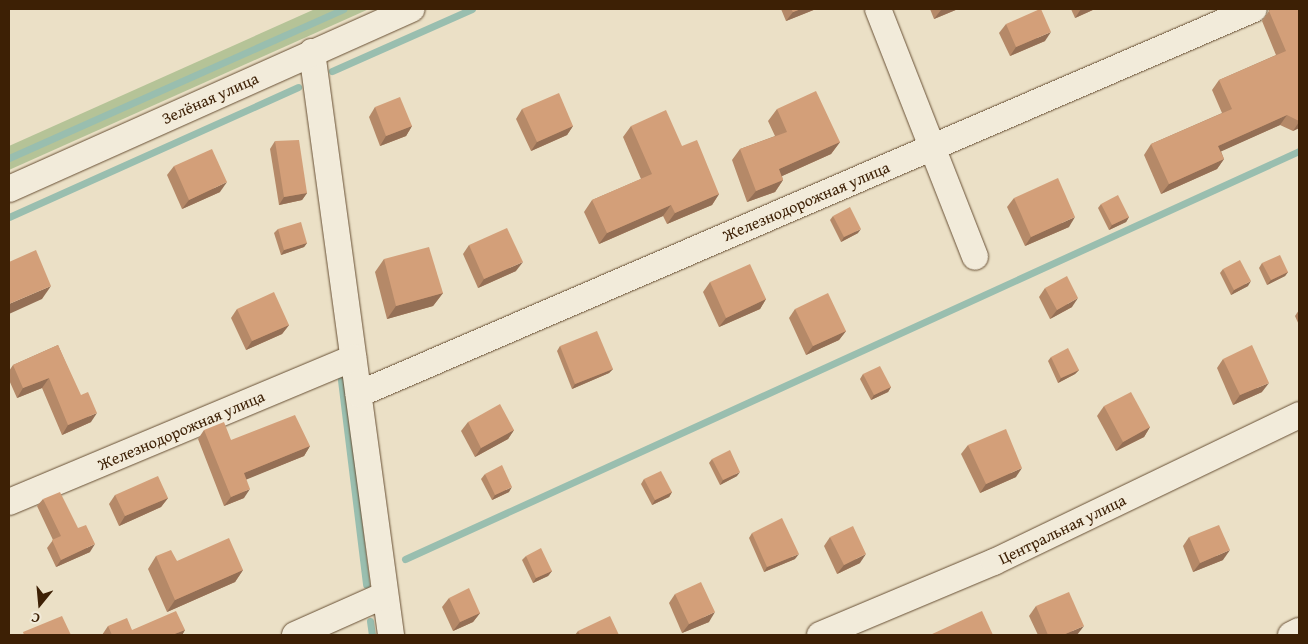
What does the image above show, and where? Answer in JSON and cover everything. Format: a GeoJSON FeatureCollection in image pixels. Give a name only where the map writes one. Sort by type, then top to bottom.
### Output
{"type":"FeatureCollection","features":[{"type":"Feature","properties":{"kind":"street","name":"Зелёная улица"},"geometry":{"type":"LineString","coordinates":[[9,188],[412,9]]}},
{"type":"Feature","properties":{"kind":"street"},"geometry":{"type":"LineString","coordinates":[[878,9],[974,257]]}},
{"type":"Feature","properties":{"kind":"street","name":"Железнодорожная улица"},"geometry":{"type":"LineString","coordinates":[[359,394],[1254,9]]}},
{"type":"Feature","properties":{"kind":"street"},"geometry":{"type":"LineString","coordinates":[[312,52],[391,635]]}},
{"type":"Feature","properties":{"kind":"street","name":"Железнодорожная улица"},"geometry":{"type":"LineString","coordinates":[[9,502],[353,358]]}},
{"type":"Feature","properties":{"kind":"street","name":"Центральная улица"},"geometry":{"type":"LineString","coordinates":[[820,635],[994,562],[1299,415]]}},
{"type":"Feature","properties":{"kind":"street"},"geometry":{"type":"LineString","coordinates":[[295,635],[385,595]]}},
{"type":"Feature","properties":{"kind":"street"},"geometry":{"type":"LineString","coordinates":[[1291,635],[1299,632]]}},
{"type":"Feature","properties":{"kind":"green space"},"geometry":{"type":"Polygon","coordinates":[[[315,9],[369,9],[9,170],[9,146],[315,9]]]}},
{"type":"Feature","properties":{"kind":"building"},"geometry":{"type":"Polygon","coordinates":[[[1040,9],[1051,32],[1016,47],[1006,24],[1040,9]]]}},
{"type":"Feature","properties":{"kind":"building"},"geometry":{"type":"Polygon","coordinates":[[[1271,9],[1299,9],[1299,121],[1287,115],[1218,146],[1224,159],[1169,184],[1151,144],[1232,109],[1219,80],[1286,51],[1269,11],[1271,9]]]}},
{"type":"Feature","properties":{"kind":"building"},"geometry":{"type":"Polygon","coordinates":[[[816,91],[840,142],[779,169],[783,180],[756,191],[740,149],[787,132],[777,109],[816,91]]]}},
{"type":"Feature","properties":{"kind":"building"},"geometry":{"type":"Polygon","coordinates":[[[559,93],[573,126],[537,142],[522,109],[559,93]]]}},
{"type":"Feature","properties":{"kind":"building"},"geometry":{"type":"Polygon","coordinates":[[[400,97],[412,126],[386,136],[375,107],[400,97]]]}},
{"type":"Feature","properties":{"kind":"building"},"geometry":{"type":"Polygon","coordinates":[[[666,110],[682,146],[697,140],[719,194],[675,213],[671,205],[607,233],[592,200],[652,174],[631,126],[666,110]]]}},
{"type":"Feature","properties":{"kind":"building"},"geometry":{"type":"Polygon","coordinates":[[[299,140],[307,193],[284,197],[275,141],[299,140]]]}},
{"type":"Feature","properties":{"kind":"building"},"geometry":{"type":"Polygon","coordinates":[[[212,149],[227,182],[189,200],[174,166],[212,149]]]}},
{"type":"Feature","properties":{"kind":"building"},"geometry":{"type":"Polygon","coordinates":[[[1058,178],[1075,217],[1031,237],[1014,198],[1058,178]]]}},
{"type":"Feature","properties":{"kind":"building"},"geometry":{"type":"Polygon","coordinates":[[[1118,195],[1129,217],[1112,225],[1101,204],[1118,195]]]}},
{"type":"Feature","properties":{"kind":"building"},"geometry":{"type":"Polygon","coordinates":[[[850,207],[861,229],[844,237],[833,216],[850,207]]]}},
{"type":"Feature","properties":{"kind":"building"},"geometry":{"type":"Polygon","coordinates":[[[301,222],[307,243],[284,250],[278,229],[301,222]]]}},
{"type":"Feature","properties":{"kind":"building"},"geometry":{"type":"Polygon","coordinates":[[[507,228],[523,262],[484,279],[469,245],[507,228]]]}},
{"type":"Feature","properties":{"kind":"building"},"geometry":{"type":"Polygon","coordinates":[[[429,247],[443,293],[396,306],[384,259],[429,247]]]}},
{"type":"Feature","properties":{"kind":"building"},"geometry":{"type":"Polygon","coordinates":[[[36,250],[51,286],[9,304],[9,262],[36,250]]]}},
{"type":"Feature","properties":{"kind":"building"},"geometry":{"type":"Polygon","coordinates":[[[1280,255],[1288,272],[1271,280],[1262,263],[1280,255]]]}},
{"type":"Feature","properties":{"kind":"building"},"geometry":{"type":"Polygon","coordinates":[[[1240,260],[1251,281],[1234,290],[1223,269],[1240,260]]]}},
{"type":"Feature","properties":{"kind":"building"},"geometry":{"type":"Polygon","coordinates":[[[750,264],[766,299],[726,318],[710,282],[750,264]]]}},
{"type":"Feature","properties":{"kind":"building"},"geometry":{"type":"Polygon","coordinates":[[[1067,276],[1078,298],[1057,310],[1045,288],[1067,276]]]}},
{"type":"Feature","properties":{"kind":"building"},"geometry":{"type":"Polygon","coordinates":[[[274,292],[289,325],[252,341],[237,309],[274,292]]]}},
{"type":"Feature","properties":{"kind":"building"},"geometry":{"type":"Polygon","coordinates":[[[828,293],[846,331],[813,346],[795,309],[828,293]]]}},
{"type":"Feature","properties":{"kind":"building"},"geometry":{"type":"Polygon","coordinates":[[[597,331],[613,369],[575,384],[560,346],[597,331]]]}},
{"type":"Feature","properties":{"kind":"building"},"geometry":{"type":"Polygon","coordinates":[[[58,345],[81,395],[88,392],[97,413],[68,425],[49,378],[23,388],[13,365],[58,345]]]}},
{"type":"Feature","properties":{"kind":"building"},"geometry":{"type":"Polygon","coordinates":[[[1252,345],[1269,383],[1240,395],[1223,359],[1252,345]]]}},
{"type":"Feature","properties":{"kind":"building"},"geometry":{"type":"Polygon","coordinates":[[[1068,348],[1079,370],[1061,378],[1051,357],[1068,348]]]}},
{"type":"Feature","properties":{"kind":"building"},"geometry":{"type":"Polygon","coordinates":[[[880,366],[891,387],[874,395],[863,374],[880,366]]]}},
{"type":"Feature","properties":{"kind":"building"},"geometry":{"type":"Polygon","coordinates":[[[1131,392],[1150,427],[1123,442],[1104,406],[1131,392]]]}},
{"type":"Feature","properties":{"kind":"building"},"geometry":{"type":"Polygon","coordinates":[[[500,404],[514,430],[481,448],[468,422],[500,404]]]}},
{"type":"Feature","properties":{"kind":"building"},"geometry":{"type":"Polygon","coordinates":[[[295,415],[310,446],[244,473],[250,489],[231,497],[204,430],[224,422],[231,440],[295,415]]]}},
{"type":"Feature","properties":{"kind":"building"},"geometry":{"type":"Polygon","coordinates":[[[1006,429],[1022,468],[986,484],[968,445],[1006,429]]]}},
{"type":"Feature","properties":{"kind":"building"},"geometry":{"type":"Polygon","coordinates":[[[730,450],[740,472],[723,480],[712,459],[730,450]]]}},
{"type":"Feature","properties":{"kind":"building"},"geometry":{"type":"Polygon","coordinates":[[[502,465],[512,487],[495,495],[485,474],[502,465]]]}},
{"type":"Feature","properties":{"kind":"building"},"geometry":{"type":"Polygon","coordinates":[[[661,471],[672,492],[655,500],[644,479],[661,471]]]}},
{"type":"Feature","properties":{"kind":"building"},"geometry":{"type":"Polygon","coordinates":[[[158,476],[168,498],[125,516],[115,495],[158,476]]]}},
{"type":"Feature","properties":{"kind":"building"},"geometry":{"type":"Polygon","coordinates":[[[60,492],[78,528],[86,525],[95,544],[61,560],[52,540],[61,536],[43,499],[60,492]]]}},
{"type":"Feature","properties":{"kind":"building"},"geometry":{"type":"Polygon","coordinates":[[[782,518],[799,554],[767,567],[752,533],[782,518]]]}},
{"type":"Feature","properties":{"kind":"building"},"geometry":{"type":"Polygon","coordinates":[[[1219,525],[1230,550],[1200,563],[1189,537],[1219,525]]]}},
{"type":"Feature","properties":{"kind":"building"},"geometry":{"type":"Polygon","coordinates":[[[853,526],[866,554],[844,565],[830,537],[853,526]]]}},
{"type":"Feature","properties":{"kind":"building"},"geometry":{"type":"Polygon","coordinates":[[[229,538],[243,570],[175,600],[156,556],[171,550],[177,561],[229,538]]]}},
{"type":"Feature","properties":{"kind":"building"},"geometry":{"type":"Polygon","coordinates":[[[541,548],[552,571],[536,578],[526,556],[541,548]]]}},
{"type":"Feature","properties":{"kind":"building"},"geometry":{"type":"Polygon","coordinates":[[[701,582],[715,612],[689,624],[675,594],[701,582]]]}},
{"type":"Feature","properties":{"kind":"building"},"geometry":{"type":"Polygon","coordinates":[[[469,588],[480,613],[460,622],[449,598],[469,588]]]}},
{"type":"Feature","properties":{"kind":"building"},"geometry":{"type":"Polygon","coordinates":[[[1069,592],[1084,626],[1063,635],[1048,635],[1036,606],[1069,592]]]}},
{"type":"Feature","properties":{"kind":"building"},"geometry":{"type":"Polygon","coordinates":[[[176,611],[185,630],[172,635],[112,635],[108,626],[127,618],[132,630],[176,611]]]}},
{"type":"Feature","properties":{"kind":"building"},"geometry":{"type":"Polygon","coordinates":[[[982,611],[993,635],[930,635],[982,611]]]}},
{"type":"Feature","properties":{"kind":"building"},"geometry":{"type":"Polygon","coordinates":[[[62,616],[71,635],[24,635],[23,632],[62,616]]]}},
{"type":"Feature","properties":{"kind":"building"},"geometry":{"type":"Polygon","coordinates":[[[610,616],[619,635],[580,635],[578,631],[610,616]]]}},
{"type":"Feature","properties":{"kind":"waterway"},"geometry":{"type":"LineString","coordinates":[[9,158],[343,9]]}},
{"type":"Feature","properties":{"kind":"waterway"},"geometry":{"type":"LineString","coordinates":[[332,71],[472,9]]}},
{"type":"Feature","properties":{"kind":"waterway"},"geometry":{"type":"LineString","coordinates":[[9,217],[298,87]]}},
{"type":"Feature","properties":{"kind":"waterway"},"geometry":{"type":"LineString","coordinates":[[405,559],[1299,151]]}},
{"type":"Feature","properties":{"kind":"waterway"},"geometry":{"type":"LineString","coordinates":[[341,380],[366,584]]}},
{"type":"Feature","properties":{"kind":"waterway"},"geometry":{"type":"LineString","coordinates":[[370,621],[372,635]]}}]}
